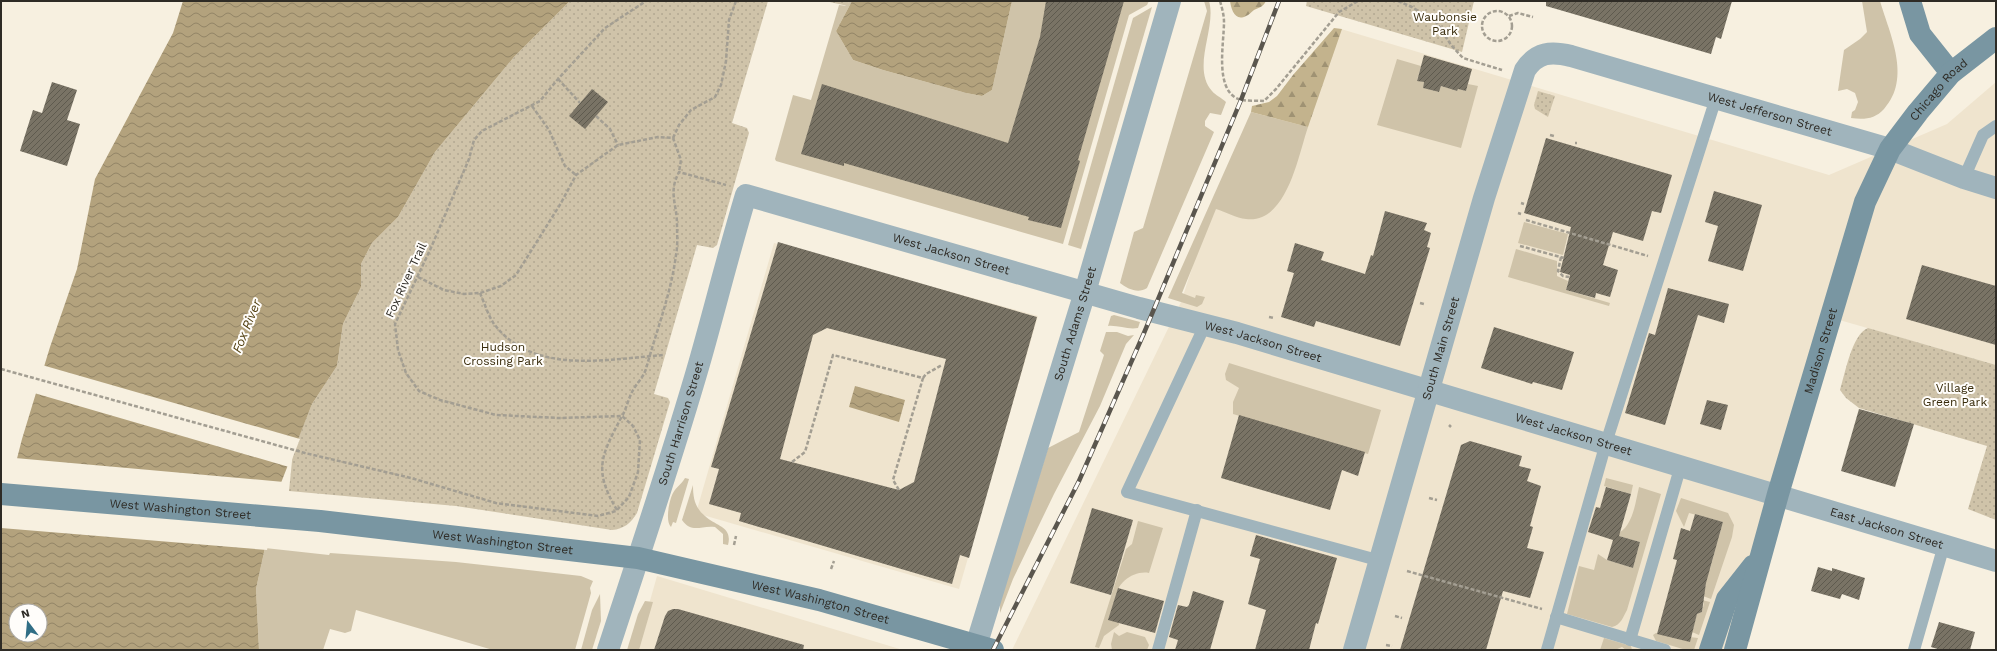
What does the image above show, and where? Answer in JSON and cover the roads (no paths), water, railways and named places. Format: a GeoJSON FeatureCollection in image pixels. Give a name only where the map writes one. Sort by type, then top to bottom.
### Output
{"type":"FeatureCollection","features":[{"type":"Feature","properties":{"kind":"main road"},"geometry":{"type":"LineString","coordinates":[[1910,1],[1920,34],[1951,73]]}},
{"type":"Feature","properties":{"kind":"main road","name":"Chicago Road"},"geometry":{"type":"LineString","coordinates":[[1890,149],[1918,112],[1951,73],[1996,38]]}},
{"type":"Feature","properties":{"kind":"main road","name":"Madison Street"},"geometry":{"type":"LineString","coordinates":[[1735,650],[1778,494],[1865,202],[1890,149]]}},
{"type":"Feature","properties":{"kind":"main road","name":"West Washington Street"},"geometry":{"type":"LineString","coordinates":[[1,494],[320,521],[638,558],[819,600],[984,648]]}},
{"type":"Feature","properties":{"kind":"main road","name":"Madison Street"},"geometry":{"type":"LineString","coordinates":[[1710,650],[1727,599],[1760,557]]}},
{"type":"Feature","properties":{"kind":"street","name":"South Adams Street"},"geometry":{"type":"LineString","coordinates":[[984,648],[1085,292],[1170,1]]}},
{"type":"Feature","properties":{"kind":"street","name":"West Jefferson Street"},"geometry":{"type":"LineString","coordinates":[[1541,55],[1556,52],[1716,98],[1890,149],[1964,178],[1996,188]]}},
{"type":"Feature","properties":{"kind":"street","name":"South Main Street"},"geometry":{"type":"LineString","coordinates":[[1354,650],[1484,198],[1525,70],[1534,58],[1541,55]]}},
{"type":"Feature","properties":{"kind":"street","name":"West Jackson Street"},"geometry":{"type":"LineString","coordinates":[[746,195],[1205,325],[1778,494]]}},
{"type":"Feature","properties":{"kind":"street","name":"South Harrison Street"},"geometry":{"type":"LineString","coordinates":[[608,650],[649,528],[696,372],[746,195]]}},
{"type":"Feature","properties":{"kind":"street","name":"East Jackson Street"},"geometry":{"type":"LineString","coordinates":[[1778,494],[1996,561]]}},
{"type":"Feature","properties":{"kind":"lane"},"geometry":{"type":"LineString","coordinates":[[1547,650],[1606,443],[1716,98]]}},
{"type":"Feature","properties":{"kind":"lane"},"geometry":{"type":"LineString","coordinates":[[1964,178],[1983,135],[1996,126]]}},
{"type":"Feature","properties":{"kind":"lane"},"geometry":{"type":"LineString","coordinates":[[1205,325],[1127,492],[1380,561]]}},
{"type":"Feature","properties":{"kind":"lane"},"geometry":{"type":"LineString","coordinates":[[1630,640],[1681,465]]}},
{"type":"Feature","properties":{"kind":"lane"},"geometry":{"type":"LineString","coordinates":[[1158,650],[1197,510]]}},
{"type":"Feature","properties":{"kind":"lane"},"geometry":{"type":"LineString","coordinates":[[1914,650],[1944,545]]}},
{"type":"Feature","properties":{"kind":"lane"},"geometry":{"type":"LineString","coordinates":[[1557,615],[1630,640],[1665,650]]}},
{"type":"Feature","properties":{"kind":"water","name":"Fox River"},"geometry":{"type":"Polygon","coordinates":[[[183,1],[570,1],[514,57],[435,152],[398,217],[372,243],[361,264],[361,287],[343,324],[337,366],[312,404],[277,493],[256,589],[259,650],[1,650],[1,521],[22,439],[50,347],[77,269],[95,179],[173,33],[183,1]]]}},
{"type":"Feature","properties":{"kind":"water"},"geometry":{"type":"Polygon","coordinates":[[[852,1],[1012,1],[992,90],[982,96],[966,93],[853,60],[836,31],[852,1]]]}},
{"type":"Feature","properties":{"kind":"water"},"geometry":{"type":"Polygon","coordinates":[[[855,386],[905,400],[899,422],[849,407],[855,386]]]}},
{"type":"Feature","properties":{"kind":"railway"},"geometry":{"type":"LineString","coordinates":[[993,650],[1079,481],[1144,333],[1241,100],[1279,1]]}},
{"type":"Feature","properties":{"kind":"park label","name":"Waubonsie Park"},"geometry":{"type":"Point","coordinates":[1445,24]}},
{"type":"Feature","properties":{"kind":"park label","name":"Hudson Crossing Park"},"geometry":{"type":"Point","coordinates":[503,354]}},
{"type":"Feature","properties":{"kind":"park label","name":"Village Green Park"},"geometry":{"type":"Point","coordinates":[1955,395]}}]}
